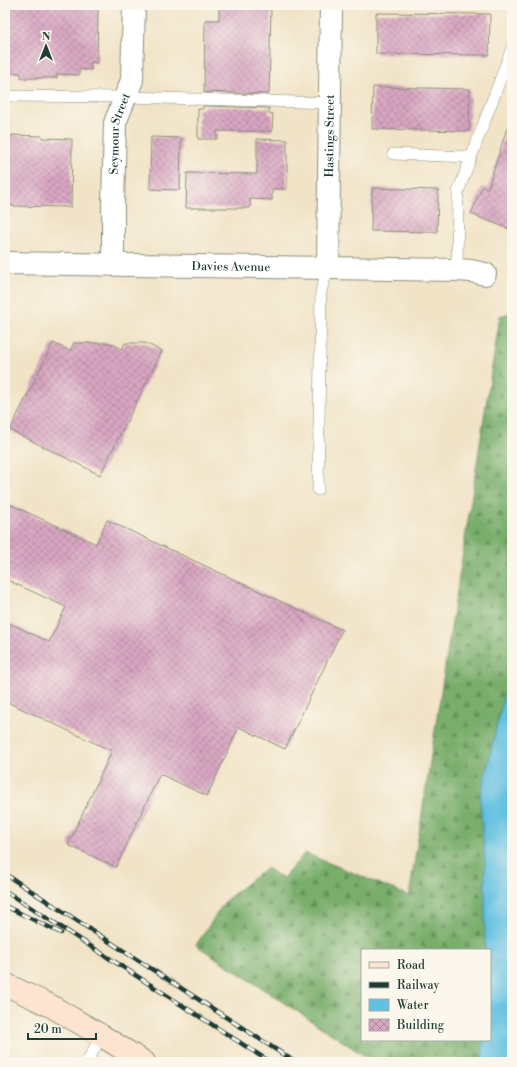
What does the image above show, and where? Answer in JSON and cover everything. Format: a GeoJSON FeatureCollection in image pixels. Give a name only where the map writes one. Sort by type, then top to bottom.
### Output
{"type":"FeatureCollection","features":[{"type":"Feature","properties":{"kind":"main road"},"geometry":{"type":"LineString","coordinates":[[5,984],[51,1006],[144,1062]]}},
{"type":"Feature","properties":{"kind":"street","name":"Seymour Street"},"geometry":{"type":"LineString","coordinates":[[113,264],[115,123],[132,80],[134,5]]}},
{"type":"Feature","properties":{"kind":"street","name":"Hastings Street"},"geometry":{"type":"LineString","coordinates":[[328,268],[331,5]]}},
{"type":"Feature","properties":{"kind":"street","name":"Davies Avenue"},"geometry":{"type":"LineString","coordinates":[[5,263],[458,270],[485,274]]}},
{"type":"Feature","properties":{"kind":"lane"},"geometry":{"type":"LineString","coordinates":[[458,270],[458,192],[512,48]]}},
{"type":"Feature","properties":{"kind":"lane"},"geometry":{"type":"LineString","coordinates":[[5,96],[126,97],[330,103]]}},
{"type":"Feature","properties":{"kind":"lane"},"geometry":{"type":"LineString","coordinates":[[393,154],[470,157]]}},
{"type":"Feature","properties":{"kind":"lane"},"geometry":{"type":"LineString","coordinates":[[318,490],[321,291],[328,268]]}},
{"type":"Feature","properties":{"kind":"lane"},"geometry":{"type":"LineString","coordinates":[[88,1062],[102,1036]]}},
{"type":"Feature","properties":{"kind":"green space"},"geometry":{"type":"Polygon","coordinates":[[[512,312],[512,696],[486,949],[361,949],[361,1041],[486,1041],[486,1062],[374,1062],[196,945],[226,900],[266,868],[283,878],[305,853],[409,896],[500,316],[512,312]]]}},
{"type":"Feature","properties":{"kind":"water"},"geometry":{"type":"Polygon","coordinates":[[[512,661],[512,1062],[482,1062],[483,1041],[491,1041],[491,949],[485,949],[485,864],[480,798],[512,661]]]}},
{"type":"Feature","properties":{"kind":"building"},"geometry":{"type":"Polygon","coordinates":[[[15,5],[88,5],[88,8],[98,8],[97,63],[91,62],[91,70],[79,69],[79,75],[57,74],[57,78],[21,78],[21,73],[5,73],[5,7],[15,7],[15,5]]]}},
{"type":"Feature","properties":{"kind":"building"},"geometry":{"type":"Polygon","coordinates":[[[219,5],[271,5],[269,94],[204,92],[205,20],[219,20],[219,5]]]}},
{"type":"Feature","properties":{"kind":"building"},"geometry":{"type":"Polygon","coordinates":[[[376,13],[490,14],[489,55],[376,54],[376,13]]]}},
{"type":"Feature","properties":{"kind":"building"},"geometry":{"type":"Polygon","coordinates":[[[373,87],[470,89],[469,131],[372,129],[373,87]]]}},
{"type":"Feature","properties":{"kind":"building"},"geometry":{"type":"Polygon","coordinates":[[[203,106],[269,108],[269,114],[273,114],[272,131],[217,131],[217,139],[198,139],[198,109],[203,109],[203,106]]]}},
{"type":"Feature","properties":{"kind":"building"},"geometry":{"type":"Polygon","coordinates":[[[508,125],[512,125],[512,230],[471,214],[482,187],[488,188],[508,125]]]}},
{"type":"Feature","properties":{"kind":"building"},"geometry":{"type":"Polygon","coordinates":[[[12,135],[72,139],[71,207],[11,206],[11,204],[5,203],[5,137],[12,137],[12,135]]]}},
{"type":"Feature","properties":{"kind":"building"},"geometry":{"type":"Polygon","coordinates":[[[151,137],[181,138],[180,190],[150,189],[151,137]]]}},
{"type":"Feature","properties":{"kind":"building"},"geometry":{"type":"Polygon","coordinates":[[[257,139],[287,140],[287,189],[272,189],[272,200],[250,199],[250,208],[186,208],[187,173],[257,174],[257,139]]]}},
{"type":"Feature","properties":{"kind":"building"},"geometry":{"type":"Polygon","coordinates":[[[372,188],[438,190],[437,232],[371,231],[372,188]]]}},
{"type":"Feature","properties":{"kind":"building"},"geometry":{"type":"Polygon","coordinates":[[[53,343],[70,351],[74,343],[110,343],[122,349],[125,343],[145,343],[162,351],[100,475],[10,430],[53,343]]]}},
{"type":"Feature","properties":{"kind":"building"},"geometry":{"type":"Polygon","coordinates":[[[5,502],[96,544],[107,520],[342,630],[285,749],[239,727],[207,796],[160,774],[116,867],[68,845],[112,751],[5,701],[5,621],[49,642],[66,607],[5,579],[5,502]]]}},
{"type":"Feature","properties":{"kind":"railway"},"geometry":{"type":"LineString","coordinates":[[5,874],[295,1062]]}},
{"type":"Feature","properties":{"kind":"railway"},"geometry":{"type":"LineString","coordinates":[[5,891],[270,1062]]}},
{"type":"Feature","properties":{"kind":"railway"},"geometry":{"type":"LineString","coordinates":[[5,906],[61,933]]}}]}
